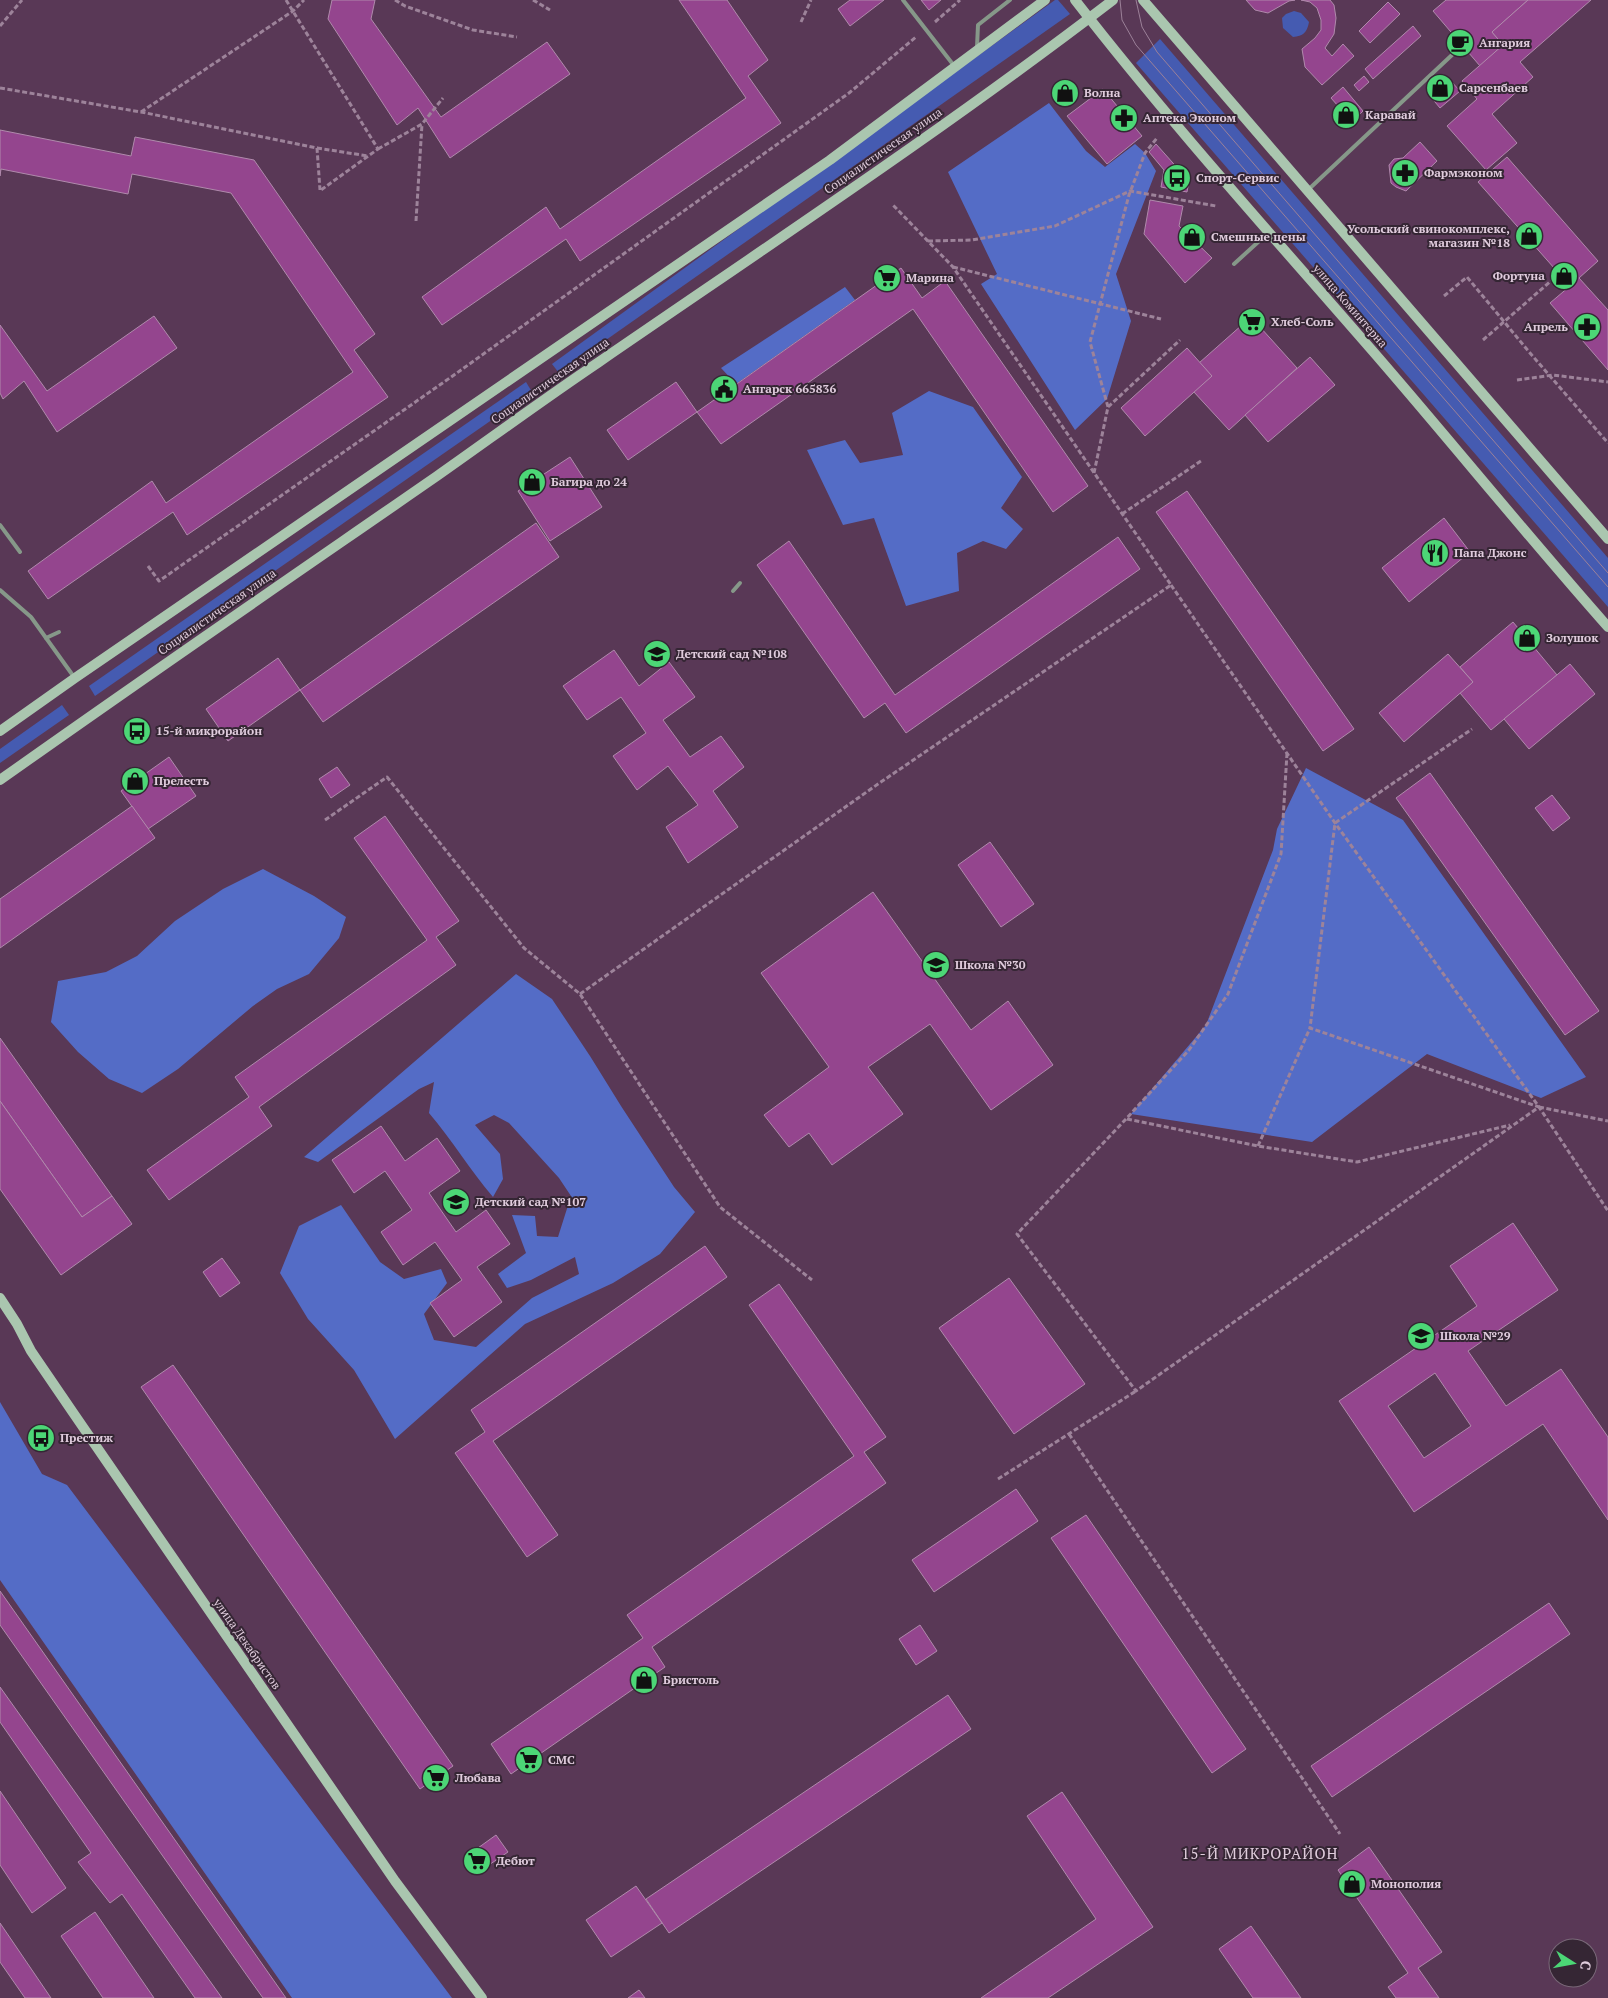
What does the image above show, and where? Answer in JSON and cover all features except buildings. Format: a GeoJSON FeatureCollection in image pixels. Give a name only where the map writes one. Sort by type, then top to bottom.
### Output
{"type":"FeatureCollection","features":[{"type":"Feature","properties":{"kind":"street","name":"Социалистическая улица"},"geometry":{"type":"LineString","coordinates":[[0,731],[830,160],[1045,0]]}},
{"type":"Feature","properties":{"kind":"street","name":"улица Коминтерна"},"geometry":{"type":"LineString","coordinates":[[1075,0],[1535,545],[1608,627]]}},
{"type":"Feature","properties":{"kind":"street","name":"Социалистическая улица"},"geometry":{"type":"LineString","coordinates":[[0,780],[146,676],[567,384],[897,158],[1113,0]]}},
{"type":"Feature","properties":{"kind":"street"},"geometry":{"type":"LineString","coordinates":[[1143,0],[1608,539]]}},
{"type":"Feature","properties":{"kind":"street","name":"улица Декабристов"},"geometry":{"type":"LineString","coordinates":[[0,1298],[17,1324],[31,1351],[68,1406],[355,1823],[395,1881],[482,1998]]}},
{"type":"Feature","properties":{"kind":"lane"},"geometry":{"type":"LineString","coordinates":[[903,0],[955,66]]}},
{"type":"Feature","properties":{"kind":"lane"},"geometry":{"type":"LineString","coordinates":[[977,51],[978,25],[1010,0]]}},
{"type":"Feature","properties":{"kind":"lane"},"geometry":{"type":"LineString","coordinates":[[1308,190],[1453,54]]}},
{"type":"Feature","properties":{"kind":"lane"},"geometry":{"type":"LineString","coordinates":[[1234,264],[1270,232]]}},
{"type":"Feature","properties":{"kind":"lane"},"geometry":{"type":"LineString","coordinates":[[0,525],[20,552]]}},
{"type":"Feature","properties":{"kind":"lane"},"geometry":{"type":"LineString","coordinates":[[733,591],[740,584]]}},
{"type":"Feature","properties":{"kind":"lane"},"geometry":{"type":"LineString","coordinates":[[0,590],[31,617],[75,678]]}},
{"type":"Feature","properties":{"kind":"lane"},"geometry":{"type":"LineString","coordinates":[[46,638],[59,632]]}},
{"type":"Feature","properties":{"kind":"path"},"geometry":{"type":"LineString","coordinates":[[0,26],[22,0]]}},
{"type":"Feature","properties":{"kind":"path"},"geometry":{"type":"LineString","coordinates":[[286,0],[378,149]]}},
{"type":"Feature","properties":{"kind":"path"},"geometry":{"type":"LineString","coordinates":[[141,112],[293,11],[304,0]]}},
{"type":"Feature","properties":{"kind":"path"},"geometry":{"type":"LineString","coordinates":[[395,0],[405,6],[473,30],[517,37]]}},
{"type":"Feature","properties":{"kind":"path"},"geometry":{"type":"LineString","coordinates":[[533,0],[550,10]]}},
{"type":"Feature","properties":{"kind":"path"},"geometry":{"type":"LineString","coordinates":[[801,22],[811,0]]}},
{"type":"Feature","properties":{"kind":"path"},"geometry":{"type":"LineString","coordinates":[[148,566],[159,581],[447,380],[849,92],[960,0]]}},
{"type":"Feature","properties":{"kind":"path"},"geometry":{"type":"LineString","coordinates":[[0,88],[141,112],[317,148],[368,156]]}},
{"type":"Feature","properties":{"kind":"path"},"geometry":{"type":"LineString","coordinates":[[317,148],[320,190],[378,149],[422,124],[443,98]]}},
{"type":"Feature","properties":{"kind":"path"},"geometry":{"type":"LineString","coordinates":[[416,221],[422,124]]}},
{"type":"Feature","properties":{"kind":"path"},"geometry":{"type":"LineString","coordinates":[[1094,473],[1108,407],[1090,342],[1130,191],[1145,153],[1157,138]]}},
{"type":"Feature","properties":{"kind":"path"},"geometry":{"type":"LineString","coordinates":[[928,241],[972,240],[1055,226],[1130,191],[1216,206]]}},
{"type":"Feature","properties":{"kind":"path"},"geometry":{"type":"LineString","coordinates":[[892,204],[952,267],[1287,753],[1538,1107],[1608,1211]]}},
{"type":"Feature","properties":{"kind":"path"},"geometry":{"type":"LineString","coordinates":[[952,267],[1161,319]]}},
{"type":"Feature","properties":{"kind":"path"},"geometry":{"type":"LineString","coordinates":[[1483,340],[1559,274]]}},
{"type":"Feature","properties":{"kind":"path"},"geometry":{"type":"LineString","coordinates":[[1444,296],[1467,277],[1549,376],[1608,443]]}},
{"type":"Feature","properties":{"kind":"path"},"geometry":{"type":"LineString","coordinates":[[1108,407],[1180,340]]}},
{"type":"Feature","properties":{"kind":"path"},"geometry":{"type":"LineString","coordinates":[[1517,380],[1549,376],[1608,382]]}},
{"type":"Feature","properties":{"kind":"path"},"geometry":{"type":"LineString","coordinates":[[1603,438],[1608,434]]}},
{"type":"Feature","properties":{"kind":"path"},"geometry":{"type":"LineString","coordinates":[[1122,514],[1201,460]]}},
{"type":"Feature","properties":{"kind":"path"},"geometry":{"type":"LineString","coordinates":[[580,994],[878,784],[1172,585]]}},
{"type":"Feature","properties":{"kind":"path"},"geometry":{"type":"LineString","coordinates":[[1258,1146],[1310,1028],[1336,823],[1472,730]]}},
{"type":"Feature","properties":{"kind":"path"},"geometry":{"type":"LineString","coordinates":[[1136,1391],[1017,1234],[1189,1050],[1228,994],[1281,854],[1287,753]]}},
{"type":"Feature","properties":{"kind":"path"},"geometry":{"type":"LineString","coordinates":[[325,820],[387,777],[524,948],[580,994],[720,1207],[812,1280]]}},
{"type":"Feature","properties":{"kind":"path"},"geometry":{"type":"LineString","coordinates":[[1310,1028],[1538,1107],[1608,1121]]}},
{"type":"Feature","properties":{"kind":"path"},"geometry":{"type":"LineString","coordinates":[[998,1479],[1136,1391],[1538,1107]]}},
{"type":"Feature","properties":{"kind":"path"},"geometry":{"type":"LineString","coordinates":[[1126,1119],[1258,1146],[1357,1162],[1513,1124]]}},
{"type":"Feature","properties":{"kind":"path"},"geometry":{"type":"LineString","coordinates":[[1069,1434],[1340,1834]]}},
{"type":"Feature","properties":{"kind":"shaded area"},"geometry":{"type":"Polygon","coordinates":[[[1055,0],[1058,0],[1070,14],[559,373],[552,364],[1055,0]]]}},
{"type":"Feature","properties":{"kind":"shaded area"},"geometry":{"type":"Polygon","coordinates":[[[1294,11],[1301,13],[1309,22],[1304,33],[1293,37],[1283,28],[1282,18],[1294,11]]]}},
{"type":"Feature","properties":{"kind":"shaded area"},"geometry":{"type":"Polygon","coordinates":[[[1160,39],[1608,558],[1608,607],[1136,63],[1160,39]]]}},
{"type":"Feature","properties":{"kind":"shaded area"},"geometry":{"type":"Polygon","coordinates":[[[1049,103],[1086,151],[1105,167],[1135,144],[1145,153],[1156,171],[1116,274],[1131,321],[1107,399],[1075,430],[981,284],[997,274],[948,172],[1049,103]]]}},
{"type":"Feature","properties":{"kind":"shaded area"},"geometry":{"type":"Polygon","coordinates":[[[845,287],[855,300],[736,384],[721,368],[845,287]]]}},
{"type":"Feature","properties":{"kind":"shaded area"},"geometry":{"type":"Polygon","coordinates":[[[526,382],[532,392],[95,696],[89,686],[526,382]]]}},
{"type":"Feature","properties":{"kind":"shaded area"},"geometry":{"type":"Polygon","coordinates":[[[929,391],[973,407],[1022,477],[1001,508],[1023,529],[1006,549],[983,541],[957,553],[959,591],[906,606],[874,518],[843,525],[807,450],[845,440],[860,463],[903,455],[892,413],[929,391]]]}},
{"type":"Feature","properties":{"kind":"shaded area"},"geometry":{"type":"Polygon","coordinates":[[[62,705],[69,715],[0,763],[0,749],[62,705]]]}},
{"type":"Feature","properties":{"kind":"shaded area"},"geometry":{"type":"Polygon","coordinates":[[[1306,768],[1403,820],[1586,1077],[1541,1098],[1427,1054],[1312,1142],[1131,1114],[1206,1025],[1273,850],[1277,829],[1306,768]]]}},
{"type":"Feature","properties":{"kind":"shaded area"},"geometry":{"type":"Polygon","coordinates":[[[263,869],[314,896],[346,917],[339,938],[309,974],[277,989],[253,1006],[178,1069],[142,1093],[109,1079],[78,1052],[51,1022],[58,981],[106,972],[137,956],[175,921],[223,889],[263,869]]]}},
{"type":"Feature","properties":{"kind":"shaded area"},"geometry":{"type":"Polygon","coordinates":[[[516,974],[552,999],[674,1187],[695,1212],[660,1254],[613,1283],[525,1324],[395,1439],[354,1370],[308,1319],[280,1273],[299,1226],[341,1205],[380,1262],[404,1279],[441,1269],[447,1283],[424,1314],[434,1340],[476,1347],[532,1298],[579,1274],[575,1257],[531,1280],[507,1288],[498,1274],[526,1253],[512,1215],[535,1216],[537,1236],[558,1237],[571,1196],[559,1178],[509,1123],[494,1115],[475,1125],[500,1154],[503,1179],[493,1197],[429,1113],[434,1082],[419,1089],[318,1162],[304,1157],[516,974]]]}},
{"type":"Feature","properties":{"kind":"shaded area"},"geometry":{"type":"Polygon","coordinates":[[[0,1402],[42,1474],[67,1485],[452,1998],[292,1998],[0,1580],[0,1402]]]}},
{"type":"Feature","properties":{"kind":"tram line"},"geometry":{"type":"LineString","coordinates":[[1120,0],[1122,20],[1136,45],[1608,587]]}},
{"type":"Feature","properties":{"kind":"tram line"},"geometry":{"type":"LineString","coordinates":[[1136,0],[1142,27],[1157,52],[1608,573]]}},
{"type":"Feature","properties":{"kind":"place","name":"Ангария"},"geometry":{"type":"Point","coordinates":[1460,43]}},
{"type":"Feature","properties":{"kind":"place","name":"Сарсенбаев"},"geometry":{"type":"Point","coordinates":[1440,88]}},
{"type":"Feature","properties":{"kind":"place","name":"Волна"},"geometry":{"type":"Point","coordinates":[1065,93]}},
{"type":"Feature","properties":{"kind":"place","name":"Каравай"},"geometry":{"type":"Point","coordinates":[1346,115]}},
{"type":"Feature","properties":{"kind":"place","name":"Аптека Эконом"},"geometry":{"type":"Point","coordinates":[1124,118]}},
{"type":"Feature","properties":{"kind":"place","name":"Фармэконом"},"geometry":{"type":"Point","coordinates":[1405,173]}},
{"type":"Feature","properties":{"kind":"place","name":"Спорт-Сервис"},"geometry":{"type":"Point","coordinates":[1177,178]}},
{"type":"Feature","properties":{"kind":"place","name":"Усольский свинокомплекс, магазин №18"},"geometry":{"type":"Point","coordinates":[1529,236]}},
{"type":"Feature","properties":{"kind":"place","name":"Смешные цены"},"geometry":{"type":"Point","coordinates":[1192,237]}},
{"type":"Feature","properties":{"kind":"place","name":"Фортуна"},"geometry":{"type":"Point","coordinates":[1564,276]}},
{"type":"Feature","properties":{"kind":"place","name":"Марина"},"geometry":{"type":"Point","coordinates":[887,278]}},
{"type":"Feature","properties":{"kind":"place","name":"Хлеб-Соль"},"geometry":{"type":"Point","coordinates":[1252,322]}},
{"type":"Feature","properties":{"kind":"place","name":"Апрель"},"geometry":{"type":"Point","coordinates":[1587,327]}},
{"type":"Feature","properties":{"kind":"place","name":"Ангарск 665836"},"geometry":{"type":"Point","coordinates":[724,389]}},
{"type":"Feature","properties":{"kind":"place","name":"Багира до 24"},"geometry":{"type":"Point","coordinates":[532,482]}},
{"type":"Feature","properties":{"kind":"place","name":"Папа Джонс"},"geometry":{"type":"Point","coordinates":[1435,553]}},
{"type":"Feature","properties":{"kind":"place","name":"Золушок"},"geometry":{"type":"Point","coordinates":[1527,638]}},
{"type":"Feature","properties":{"kind":"place","name":"Детский сад №108"},"geometry":{"type":"Point","coordinates":[657,654]}},
{"type":"Feature","properties":{"kind":"place","name":"15-й микрорайон"},"geometry":{"type":"Point","coordinates":[137,731]}},
{"type":"Feature","properties":{"kind":"place","name":"Прелесть"},"geometry":{"type":"Point","coordinates":[135,781]}},
{"type":"Feature","properties":{"kind":"place","name":"Школа №30"},"geometry":{"type":"Point","coordinates":[936,965]}},
{"type":"Feature","properties":{"kind":"place","name":"Детский сад №107"},"geometry":{"type":"Point","coordinates":[456,1202]}},
{"type":"Feature","properties":{"kind":"place","name":"Школа №29"},"geometry":{"type":"Point","coordinates":[1421,1336]}},
{"type":"Feature","properties":{"kind":"place","name":"Престиж"},"geometry":{"type":"Point","coordinates":[41,1438]}},
{"type":"Feature","properties":{"kind":"place","name":"Бристоль"},"geometry":{"type":"Point","coordinates":[644,1680]}},
{"type":"Feature","properties":{"kind":"place","name":"СМС"},"geometry":{"type":"Point","coordinates":[529,1760]}},
{"type":"Feature","properties":{"kind":"place","name":"Любава"},"geometry":{"type":"Point","coordinates":[436,1778]}},
{"type":"Feature","properties":{"kind":"place","name":"Дебют"},"geometry":{"type":"Point","coordinates":[477,1861]}},
{"type":"Feature","properties":{"kind":"place","name":"Монополия"},"geometry":{"type":"Point","coordinates":[1352,1884]}},
{"type":"Feature","properties":{"kind":"district","name":"15-Й МИКРОРАЙОН"},"geometry":{"type":"Point","coordinates":[1260,1854]}}]}
